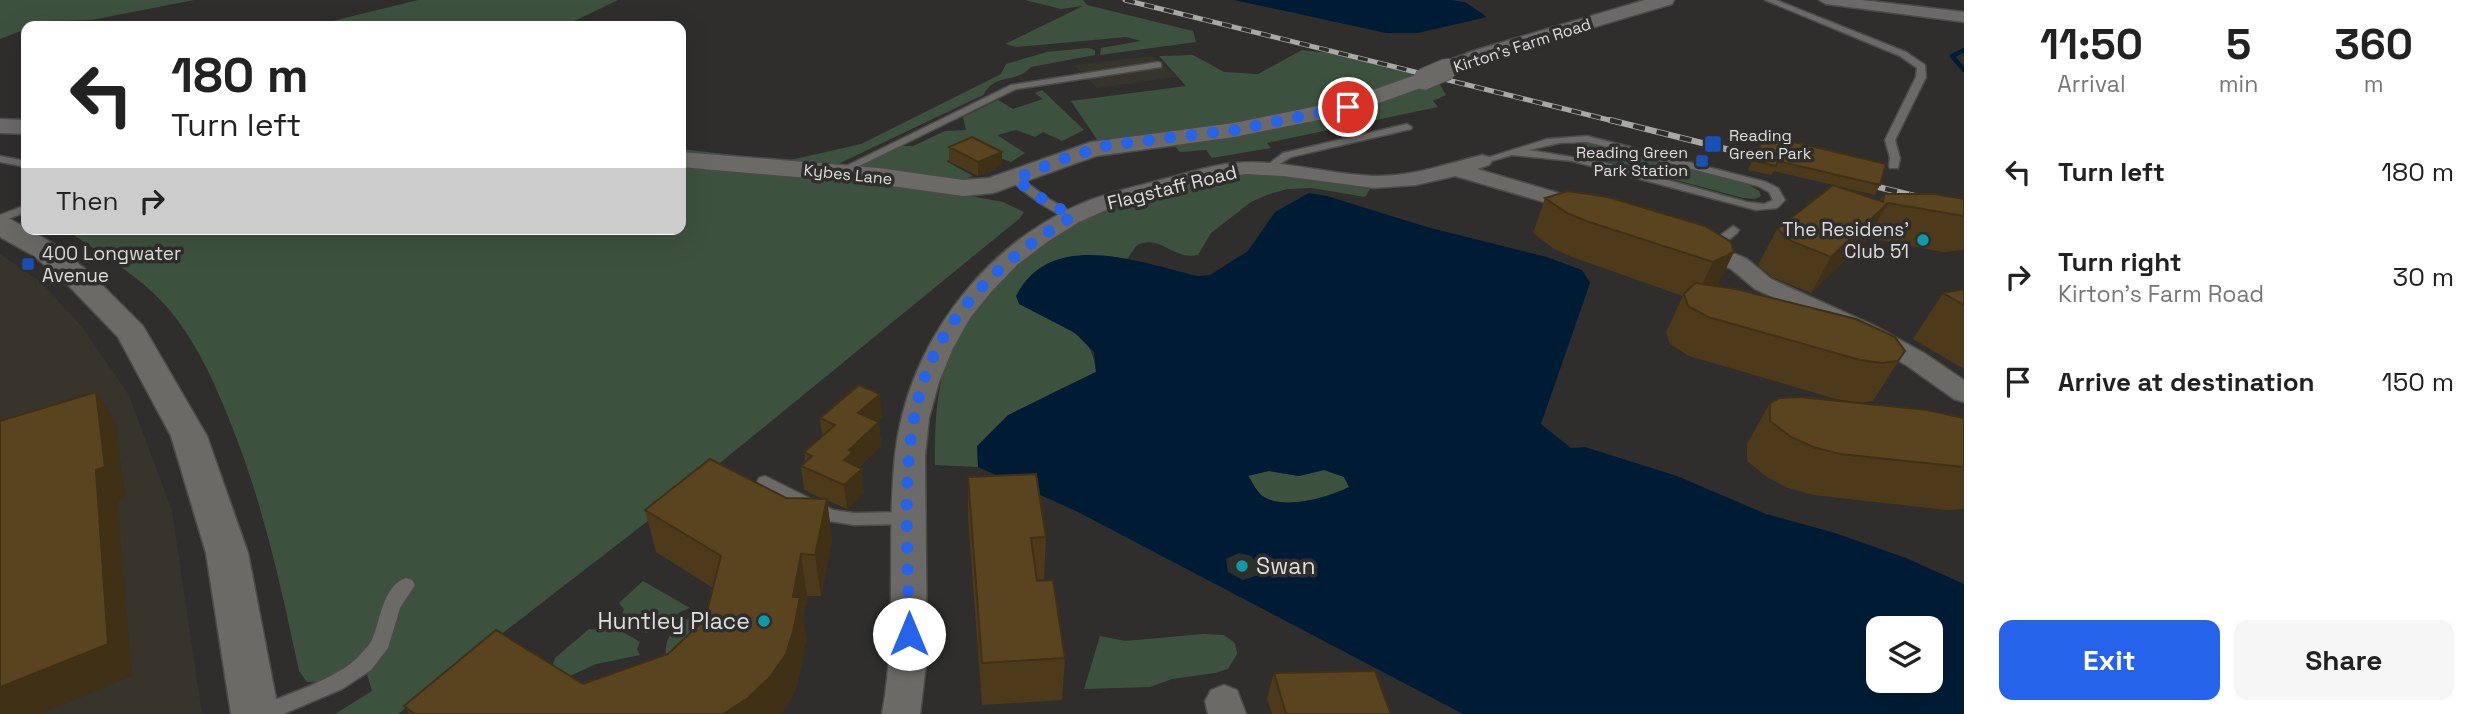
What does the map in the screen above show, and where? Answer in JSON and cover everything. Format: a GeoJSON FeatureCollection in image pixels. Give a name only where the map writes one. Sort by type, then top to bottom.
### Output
{"type":"FeatureCollection","features":[{"type":"Feature","properties":{"kind":"street","name":"Kirton's Farm Road"},"geometry":{"type":"LineString","coordinates":[[1015,179],[1091,149],[1234,130],[1359,103],[1483,54],[1665,0]]}},
{"type":"Feature","properties":{"kind":"street"},"geometry":{"type":"LineString","coordinates":[[1826,0],[1964,17]]}},
{"type":"Feature","properties":{"kind":"street"},"geometry":{"type":"LineString","coordinates":[[0,126],[21,127]]}},
{"type":"Feature","properties":{"kind":"street","name":"Kybes Lane"},"geometry":{"type":"LineString","coordinates":[[686,160],[839,172],[963,188],[993,185],[1015,179]]}},
{"type":"Feature","properties":{"kind":"street","name":"Flagstaff Road"},"geometry":{"type":"LineString","coordinates":[[901,714],[909,658],[910,454],[915,418],[924,379],[947,333],[960,311],[1004,266],[1043,234],[1073,216],[1132,195],[1225,170],[1270,167],[1391,182],[1429,177],[1482,161]]}},
{"type":"Feature","properties":{"kind":"street"},"geometry":{"type":"LineString","coordinates":[[1455,169],[1603,214]]}},
{"type":"Feature","properties":{"kind":"street"},"geometry":{"type":"LineString","coordinates":[[0,225],[44,250],[132,333],[189,436],[227,553],[255,714]]}},
{"type":"Feature","properties":{"kind":"street"},"geometry":{"type":"LineString","coordinates":[[1678,237],[1739,264],[1763,284],[1830,313],[1905,353],[1964,393]]}},
{"type":"Feature","properties":{"kind":"lane"},"geometry":{"type":"LineString","coordinates":[[1769,0],[1903,54],[1922,67],[1921,77],[1890,140],[1895,158],[1894,166]]}},
{"type":"Feature","properties":{"kind":"lane"},"geometry":{"type":"LineString","coordinates":[[839,172],[1014,87],[1158,65]]}},
{"type":"Feature","properties":{"kind":"lane"},"geometry":{"type":"LineString","coordinates":[[1270,167],[1287,155],[1408,127]]}},
{"type":"Feature","properties":{"kind":"lane"},"geometry":{"type":"LineString","coordinates":[[1482,161],[1513,152],[1560,139],[1596,140],[1748,180],[1774,190],[1779,200],[1776,205],[1768,207],[1747,205],[1578,159],[1513,152]]}},
{"type":"Feature","properties":{"kind":"lane"},"geometry":{"type":"LineString","coordinates":[[1560,139],[1564,149],[1578,159]]}},
{"type":"Feature","properties":{"kind":"lane"},"geometry":{"type":"LineString","coordinates":[[0,159],[21,163]]}},
{"type":"Feature","properties":{"kind":"lane"},"geometry":{"type":"LineString","coordinates":[[1015,179],[1045,201],[1073,216]]}},
{"type":"Feature","properties":{"kind":"lane"},"geometry":{"type":"LineString","coordinates":[[0,219],[21,210]]}},
{"type":"Feature","properties":{"kind":"lane"},"geometry":{"type":"LineString","coordinates":[[1709,250],[1733,230]]}},
{"type":"Feature","properties":{"kind":"lane"},"geometry":{"type":"LineString","coordinates":[[765,482],[829,515],[854,519],[909,517]]}},
{"type":"Feature","properties":{"kind":"lane"},"geometry":{"type":"LineString","coordinates":[[261,714],[335,683],[364,664],[381,643],[391,606],[406,586]]}},
{"type":"Feature","properties":{"kind":"shaded area"},"geometry":{"type":"Polygon","coordinates":[[[1152,56],[1177,77],[1097,88],[1074,65],[1152,56]]]}},
{"type":"Feature","properties":{"kind":"shaded area"},"geometry":{"type":"Polygon","coordinates":[[[0,254],[41,282],[82,327],[129,395],[172,511],[202,714],[0,714],[0,254]]]}},
{"type":"Feature","properties":{"kind":"green space"},"geometry":{"type":"Polygon","coordinates":[[[0,0],[194,0],[92,20],[21,21],[21,31],[0,39],[0,0]]]}},
{"type":"Feature","properties":{"kind":"green space"},"geometry":{"type":"Polygon","coordinates":[[[418,0],[618,0],[574,21],[332,21],[418,0]]]}},
{"type":"Feature","properties":{"kind":"green space"},"geometry":{"type":"Polygon","coordinates":[[[1025,0],[1083,0],[1087,5],[1193,31],[1196,42],[1100,55],[1101,48],[1141,41],[1126,37],[1017,47],[1005,44],[1083,6],[1061,9],[1025,0]]]}},
{"type":"Feature","properties":{"kind":"green space"},"geometry":{"type":"Polygon","coordinates":[[[1088,48],[1095,50],[1095,55],[1031,67],[1018,76],[1000,80],[983,95],[834,166],[856,169],[897,146],[913,146],[945,131],[966,130],[963,117],[998,100],[1013,109],[1043,99],[1035,93],[1042,90],[1084,130],[1062,141],[1043,132],[1035,137],[1016,130],[997,135],[1025,153],[1011,162],[977,149],[946,161],[973,176],[938,190],[1003,202],[1024,212],[1020,218],[671,503],[398,714],[335,714],[372,691],[364,664],[327,681],[307,682],[299,671],[253,484],[225,409],[204,363],[187,334],[156,295],[74,235],[686,235],[686,162],[705,162],[686,160],[686,150],[786,161],[861,144],[1001,74],[1006,64],[1047,52],[1088,48]]]}},
{"type":"Feature","properties":{"kind":"green space"},"geometry":{"type":"Polygon","coordinates":[[[1302,50],[1329,53],[1437,79],[1446,95],[1433,101],[1438,107],[1267,143],[1271,148],[1212,158],[1206,150],[1180,152],[1165,136],[1098,141],[1071,101],[1186,86],[1159,56],[1193,55],[1224,72],[1258,74],[1302,50]]]}},
{"type":"Feature","properties":{"kind":"green space"},"geometry":{"type":"Polygon","coordinates":[[[1577,143],[1599,145],[1749,185],[1759,191],[1761,196],[1755,199],[1743,198],[1587,156],[1573,148],[1577,143]]]}},
{"type":"Feature","properties":{"kind":"green space"},"geometry":{"type":"Polygon","coordinates":[[[1249,174],[1279,175],[1370,189],[1365,197],[1312,188],[1287,189],[1267,195],[1251,202],[1211,233],[1198,255],[1189,256],[1145,242],[1137,245],[1127,259],[1108,256],[1049,318],[1082,339],[1091,352],[1096,372],[1050,394],[977,446],[978,467],[935,465],[938,398],[948,359],[972,316],[1006,277],[1046,243],[1088,217],[1210,179],[1249,174]]]}},
{"type":"Feature","properties":{"kind":"green space"},"geometry":{"type":"Polygon","coordinates":[[[1324,470],[1344,477],[1349,487],[1330,495],[1294,503],[1273,501],[1264,497],[1248,475],[1269,471],[1299,476],[1324,470]]]}},
{"type":"Feature","properties":{"kind":"green space"},"geometry":{"type":"Polygon","coordinates":[[[643,581],[690,608],[680,612],[661,629],[646,633],[621,618],[624,609],[619,603],[643,581]]]}},
{"type":"Feature","properties":{"kind":"green space"},"geometry":{"type":"Polygon","coordinates":[[[708,613],[697,625],[695,633],[667,662],[667,643],[675,628],[690,618],[708,613]]]}},
{"type":"Feature","properties":{"kind":"green space"},"geometry":{"type":"Polygon","coordinates":[[[613,626],[640,642],[637,649],[640,655],[596,664],[566,678],[552,667],[555,658],[589,629],[605,630],[613,626]]]}},
{"type":"Feature","properties":{"kind":"green space"},"geometry":{"type":"Polygon","coordinates":[[[1203,634],[1224,635],[1235,643],[1237,654],[1228,669],[1172,679],[1150,687],[1084,689],[1100,636],[1125,641],[1203,634]]]}},
{"type":"Feature","properties":{"kind":"water"},"geometry":{"type":"Polygon","coordinates":[[[1234,0],[1451,0],[1465,2],[1487,17],[1418,33],[1386,33],[1234,0]]]}},
{"type":"Feature","properties":{"kind":"water"},"geometry":{"type":"Polygon","coordinates":[[[1309,193],[1327,196],[1427,227],[1547,257],[1582,270],[1590,283],[1541,424],[1571,448],[1585,447],[1677,476],[1766,514],[1835,533],[1906,558],[1964,584],[1964,714],[1463,714],[1076,511],[978,467],[977,446],[1008,415],[1096,372],[1094,352],[1075,333],[1019,304],[1016,296],[1032,275],[1051,262],[1074,256],[1099,255],[1125,258],[1198,276],[1210,275],[1248,251],[1275,212],[1309,193]],[[1324,470],[1299,476],[1269,471],[1248,476],[1264,497],[1284,502],[1307,501],[1330,495],[1349,487],[1344,477],[1324,470]],[[1239,553],[1226,559],[1228,572],[1243,580],[1258,575],[1261,568],[1251,556],[1239,553]]]}},
{"type":"Feature","properties":{"kind":"building"},"geometry":{"type":"Polygon","coordinates":[[[1765,135],[1886,164],[1880,185],[1778,161],[1776,166],[1753,160],[1765,135]]]}},
{"type":"Feature","properties":{"kind":"building"},"geometry":{"type":"Polygon","coordinates":[[[972,137],[1002,152],[978,162],[949,147],[972,137]]]}},
{"type":"Feature","properties":{"kind":"building"},"geometry":{"type":"Polygon","coordinates":[[[1833,185],[1883,202],[1884,194],[1935,194],[1964,199],[1964,216],[1888,203],[1831,257],[1791,241],[1777,229],[1833,185]]]}},
{"type":"Feature","properties":{"kind":"building"},"geometry":{"type":"Polygon","coordinates":[[[1568,191],[1608,197],[1705,226],[1731,242],[1734,252],[1713,262],[1586,221],[1567,213],[1545,198],[1568,191]]]}},
{"type":"Feature","properties":{"kind":"building"},"geometry":{"type":"Polygon","coordinates":[[[1695,283],[1736,289],[1856,319],[1895,337],[1905,351],[1898,361],[1883,363],[1860,360],[1708,317],[1688,306],[1684,294],[1695,283]]]}},
{"type":"Feature","properties":{"kind":"building"},"geometry":{"type":"Polygon","coordinates":[[[1964,289],[1964,305],[1943,293],[1964,289]]]}},
{"type":"Feature","properties":{"kind":"building"},"geometry":{"type":"Polygon","coordinates":[[[859,385],[880,394],[858,413],[879,422],[849,450],[853,452],[844,460],[862,469],[844,485],[801,466],[812,456],[804,452],[835,425],[820,418],[859,385]]]}},
{"type":"Feature","properties":{"kind":"building"},"geometry":{"type":"Polygon","coordinates":[[[96,392],[105,467],[96,470],[108,644],[0,687],[0,421],[96,392]]]}},
{"type":"Feature","properties":{"kind":"building"},"geometry":{"type":"Polygon","coordinates":[[[1800,397],[1927,410],[1964,418],[1964,467],[1840,454],[1813,447],[1791,437],[1770,421],[1770,403],[1780,398],[1800,397]]]}},
{"type":"Feature","properties":{"kind":"building"},"geometry":{"type":"Polygon","coordinates":[[[710,459],[786,498],[827,499],[815,555],[801,554],[793,597],[800,597],[786,654],[770,677],[748,698],[723,714],[415,714],[404,706],[496,630],[583,684],[668,654],[705,619],[721,556],[645,510],[710,459]]]}},
{"type":"Feature","properties":{"kind":"building"},"geometry":{"type":"Polygon","coordinates":[[[1036,474],[1046,537],[1031,538],[1037,581],[1053,580],[1065,658],[982,663],[968,477],[1036,474]]]}},
{"type":"Feature","properties":{"kind":"building"},"geometry":{"type":"Polygon","coordinates":[[[1375,671],[1391,714],[1286,714],[1274,673],[1375,671]]]}},
{"type":"Feature","properties":{"kind":"waterway"},"geometry":{"type":"LineString","coordinates":[[1964,50],[1952,56],[1964,70]]}},
{"type":"Feature","properties":{"kind":"railway"},"geometry":{"type":"LineString","coordinates":[[1125,0],[1617,122]]}},
{"type":"Feature","properties":{"kind":"railway"},"geometry":{"type":"LineString","coordinates":[[1610,120],[1774,161]]}},
{"type":"Feature","properties":{"kind":"railway"},"geometry":{"type":"LineString","coordinates":[[1862,183],[1964,208]]}},
{"type":"Feature","properties":{"kind":"place","name":"Reading Green Park"},"geometry":{"type":"Point","coordinates":[1713,144]}},
{"type":"Feature","properties":{"kind":"place","name":"Reading Green Park Station"},"geometry":{"type":"Point","coordinates":[1702,161]}},
{"type":"Feature","properties":{"kind":"place","name":"The Residens' Club 51"},"geometry":{"type":"Point","coordinates":[1923,240]}},
{"type":"Feature","properties":{"kind":"place","name":"400 Longwater Avenue"},"geometry":{"type":"Point","coordinates":[28,264]}},
{"type":"Feature","properties":{"kind":"place","name":"Swan"},"geometry":{"type":"Point","coordinates":[1242,566]}},
{"type":"Feature","properties":{"kind":"place","name":"Huntley Place"},"geometry":{"type":"Point","coordinates":[764,621]}},
{"type":"Feature","properties":{"kind":"route"},"geometry":{"type":"LineString","coordinates":[[909,634],[910,454],[924,379],[960,311],[976,293],[1034,241],[1073,216],[1045,201],[1015,179],[1060,160],[1108,145],[1234,130],[1348,107]]}}]}
